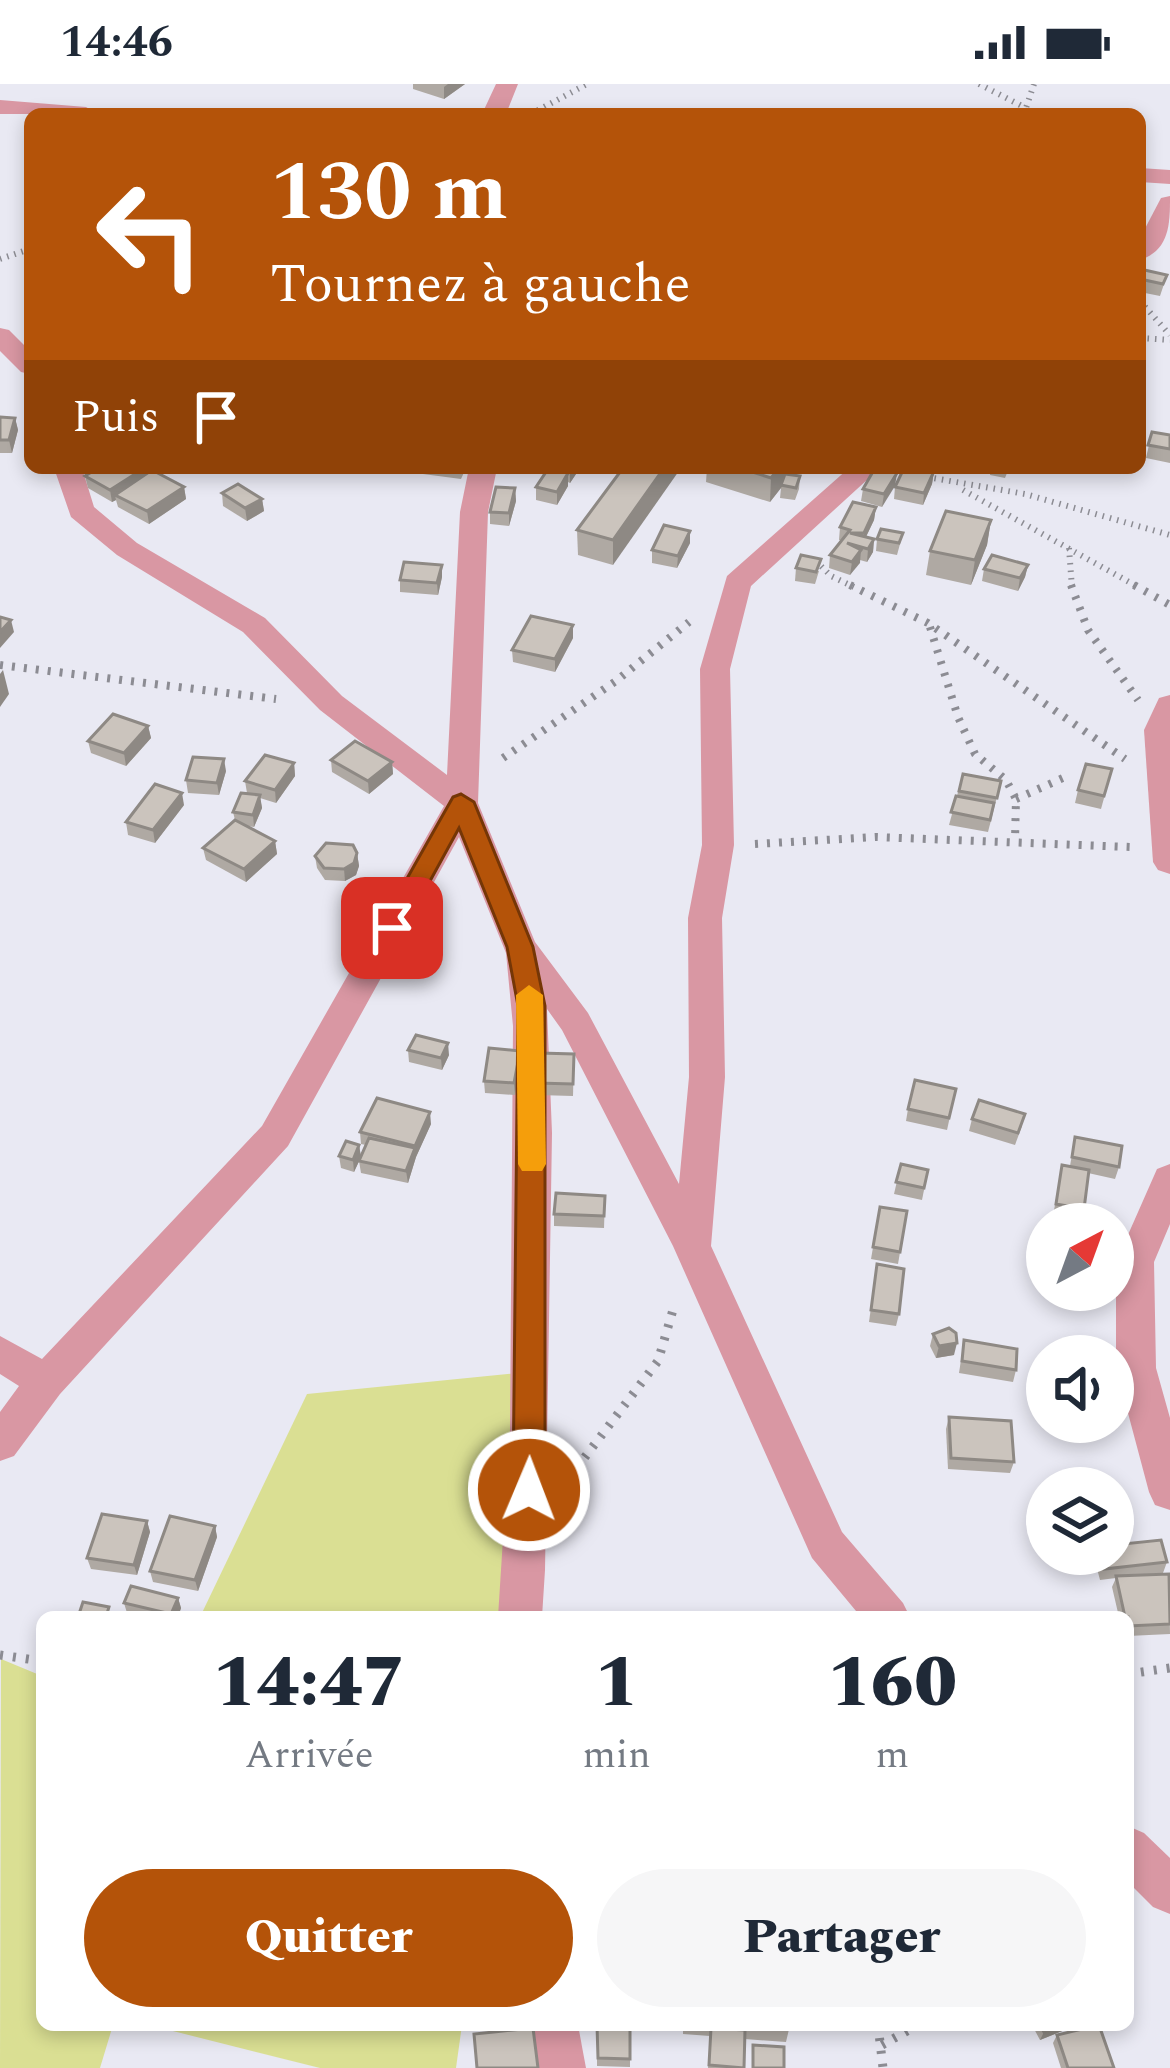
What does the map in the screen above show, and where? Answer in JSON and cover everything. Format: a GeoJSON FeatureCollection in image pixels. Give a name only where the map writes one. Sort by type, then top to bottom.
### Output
{"type":"FeatureCollection","features":[{"type":"Feature","properties":{"kind":"street"},"geometry":{"type":"LineString","coordinates":[[1146,248],[1170,203]]}},
{"type":"Feature","properties":{"kind":"street"},"geometry":{"type":"LineString","coordinates":[[0,335],[24,360]]}},
{"type":"Feature","properties":{"kind":"street"},"geometry":{"type":"LineString","coordinates":[[70,474],[81,511],[127,549],[254,625],[331,703],[461,802]]}},
{"type":"Feature","properties":{"kind":"street"},"geometry":{"type":"LineString","coordinates":[[482,474],[474,512],[461,802],[520,947],[532,1006],[529,1532],[521,1611]]}},
{"type":"Feature","properties":{"kind":"street"},"geometry":{"type":"LineString","coordinates":[[692,1246],[707,1077],[705,918],[718,845],[715,669],[737,583],[859,474]]}},
{"type":"Feature","properties":{"kind":"street"},"geometry":{"type":"LineString","coordinates":[[1165,718],[1162,789],[1169,856]]}},
{"type":"Feature","properties":{"kind":"street"},"geometry":{"type":"LineString","coordinates":[[0,1442],[46,1382],[274,1136],[461,802]]}},
{"type":"Feature","properties":{"kind":"street"},"geometry":{"type":"LineString","coordinates":[[520,947],[576,1022],[692,1246],[827,1546],[883,1611]]}},
{"type":"Feature","properties":{"kind":"street"},"geometry":{"type":"LineString","coordinates":[[1170,1179],[1135,1262],[1136,1368],[1170,1492]]}},
{"type":"Feature","properties":{"kind":"street"},"geometry":{"type":"LineString","coordinates":[[0,1354],[46,1382]]}},
{"type":"Feature","properties":{"kind":"street"},"geometry":{"type":"LineString","coordinates":[[1134,1855],[1170,1891]]}},
{"type":"Feature","properties":{"kind":"street"},"geometry":{"type":"LineString","coordinates":[[555,2031],[561,2068]]}},
{"type":"Feature","properties":{"kind":"path"},"geometry":{"type":"LineString","coordinates":[[543,108],[587,84]]}},
{"type":"Feature","properties":{"kind":"path"},"geometry":{"type":"LineString","coordinates":[[979,84],[1020,108]]}},
{"type":"Feature","properties":{"kind":"path"},"geometry":{"type":"LineString","coordinates":[[1146,309],[1170,338]]}},
{"type":"Feature","properties":{"kind":"path"},"geometry":{"type":"LineString","coordinates":[[921,476],[957,486],[1025,494],[1170,535]]}},
{"type":"Feature","properties":{"kind":"path"},"geometry":{"type":"LineString","coordinates":[[957,486],[1170,605]]}},
{"type":"Feature","properties":{"kind":"path"},"geometry":{"type":"LineString","coordinates":[[787,537],[831,576],[928,623],[1105,742],[1162,789]]}},
{"type":"Feature","properties":{"kind":"path"},"geometry":{"type":"LineString","coordinates":[[1069,548],[1071,596],[1087,633],[1165,718]]}},
{"type":"Feature","properties":{"kind":"path"},"geometry":{"type":"LineString","coordinates":[[461,802],[506,754],[616,681],[737,583]]}},
{"type":"Feature","properties":{"kind":"path"},"geometry":{"type":"LineString","coordinates":[[928,623],[958,717],[976,754],[1006,781],[1016,800],[1015,840]]}},
{"type":"Feature","properties":{"kind":"path"},"geometry":{"type":"LineString","coordinates":[[0,665],[245,698],[331,703]]}},
{"type":"Feature","properties":{"kind":"path"},"geometry":{"type":"LineString","coordinates":[[1016,800],[1063,778]]}},
{"type":"Feature","properties":{"kind":"path"},"geometry":{"type":"LineString","coordinates":[[718,845],[876,837],[1015,840],[1169,856]]}},
{"type":"Feature","properties":{"kind":"path"},"geometry":{"type":"LineString","coordinates":[[529,1532],[658,1361],[692,1246]]}},
{"type":"Feature","properties":{"kind":"path"},"geometry":{"type":"LineString","coordinates":[[0,1655],[36,1660]]}},
{"type":"Feature","properties":{"kind":"path"},"geometry":{"type":"LineString","coordinates":[[1134,1673],[1170,1668]]}},
{"type":"Feature","properties":{"kind":"path"},"geometry":{"type":"LineString","coordinates":[[879,2031],[883,2068]]}},
{"type":"Feature","properties":{"kind":"path"},"geometry":{"type":"LineString","coordinates":[[882,2045],[907,2031]]}},
{"type":"Feature","properties":{"kind":"green space"},"geometry":{"type":"Polygon","coordinates":[[[518,1373],[504,1611],[203,1611],[307,1394],[518,1373]]]}},
{"type":"Feature","properties":{"kind":"green space"},"geometry":{"type":"Polygon","coordinates":[[[1,1659],[36,1674],[36,2031],[111,2031],[100,2068],[0,2068],[1,1659]]]}},
{"type":"Feature","properties":{"kind":"green space"},"geometry":{"type":"Polygon","coordinates":[[[173,2031],[461,2031],[456,2068],[320,2068],[173,2031]]]}},
{"type":"Feature","properties":{"kind":"building"},"geometry":{"type":"Polygon","coordinates":[[[1146,270],[1167,275],[1163,284],[1146,280],[1146,270]]]}},
{"type":"Feature","properties":{"kind":"building"},"geometry":{"type":"Polygon","coordinates":[[[0,417],[15,418],[9,440],[0,440],[0,417]]]}},
{"type":"Feature","properties":{"kind":"building"},"geometry":{"type":"Polygon","coordinates":[[[1152,432],[1170,435],[1170,449],[1148,445],[1152,432]]]}},
{"type":"Feature","properties":{"kind":"building"},"geometry":{"type":"Polygon","coordinates":[[[88,474],[135,474],[110,490],[85,476],[88,474]]]}},
{"type":"Feature","properties":{"kind":"building"},"geometry":{"type":"Polygon","coordinates":[[[146,474],[160,474],[184,487],[147,511],[115,495],[146,474]]]}},
{"type":"Feature","properties":{"kind":"building"},"geometry":{"type":"Polygon","coordinates":[[[545,474],[567,474],[557,492],[536,487],[545,474]]]}},
{"type":"Feature","properties":{"kind":"building"},"geometry":{"type":"Polygon","coordinates":[[[619,474],[660,474],[613,540],[577,530],[619,474]]]}},
{"type":"Feature","properties":{"kind":"building"},"geometry":{"type":"Polygon","coordinates":[[[785,474],[800,476],[796,488],[781,485],[785,474]]]}},
{"type":"Feature","properties":{"kind":"building"},"geometry":{"type":"Polygon","coordinates":[[[872,474],[896,474],[884,494],[863,489],[872,474]]]}},
{"type":"Feature","properties":{"kind":"building"},"geometry":{"type":"Polygon","coordinates":[[[901,474],[933,474],[924,493],[895,487],[901,474]]]}},
{"type":"Feature","properties":{"kind":"building"},"geometry":{"type":"Polygon","coordinates":[[[238,484],[262,499],[245,508],[222,493],[238,484]]]}},
{"type":"Feature","properties":{"kind":"building"},"geometry":{"type":"Polygon","coordinates":[[[496,487],[515,488],[509,513],[490,512],[496,487]]]}},
{"type":"Feature","properties":{"kind":"building"},"geometry":{"type":"Polygon","coordinates":[[[853,502],[876,507],[864,533],[850,533],[874,539],[868,549],[847,543],[861,550],[852,562],[830,555],[850,530],[840,527],[853,502]]]}},
{"type":"Feature","properties":{"kind":"building"},"geometry":{"type":"Polygon","coordinates":[[[946,511],[991,520],[975,560],[930,551],[946,511]]]}},
{"type":"Feature","properties":{"kind":"building"},"geometry":{"type":"Polygon","coordinates":[[[664,525],[690,531],[678,556],[652,550],[664,525]]]}},
{"type":"Feature","properties":{"kind":"building"},"geometry":{"type":"Polygon","coordinates":[[[881,529],[903,533],[899,543],[877,539],[881,529]]]}},
{"type":"Feature","properties":{"kind":"building"},"geometry":{"type":"Polygon","coordinates":[[[801,555],[821,559],[816,572],[796,568],[801,555]]]}},
{"type":"Feature","properties":{"kind":"building"},"geometry":{"type":"Polygon","coordinates":[[[992,555],[1028,565],[1020,578],[984,569],[992,555]]]}},
{"type":"Feature","properties":{"kind":"building"},"geometry":{"type":"Polygon","coordinates":[[[404,562],[442,565],[437,583],[400,580],[404,562]]]}},
{"type":"Feature","properties":{"kind":"building"},"geometry":{"type":"Polygon","coordinates":[[[531,616],[573,625],[555,659],[512,650],[531,616]]]}},
{"type":"Feature","properties":{"kind":"building"},"geometry":{"type":"Polygon","coordinates":[[[113,714],[148,726],[124,753],[88,741],[113,714]]]}},
{"type":"Feature","properties":{"kind":"building"},"geometry":{"type":"Polygon","coordinates":[[[355,741],[392,762],[368,781],[331,760],[355,741]]]}},
{"type":"Feature","properties":{"kind":"building"},"geometry":{"type":"Polygon","coordinates":[[[265,755],[294,763],[275,790],[245,781],[265,755]]]}},
{"type":"Feature","properties":{"kind":"building"},"geometry":{"type":"Polygon","coordinates":[[[193,757],[224,759],[217,783],[186,780],[193,757]]]}},
{"type":"Feature","properties":{"kind":"building"},"geometry":{"type":"Polygon","coordinates":[[[1086,764],[1112,769],[1104,796],[1078,790],[1086,764]]]}},
{"type":"Feature","properties":{"kind":"building"},"geometry":{"type":"Polygon","coordinates":[[[963,774],[1001,781],[997,798],[959,791],[963,774]]]}},
{"type":"Feature","properties":{"kind":"building"},"geometry":{"type":"Polygon","coordinates":[[[155,784],[182,793],[153,830],[126,822],[155,784]]]}},
{"type":"Feature","properties":{"kind":"building"},"geometry":{"type":"Polygon","coordinates":[[[241,793],[260,795],[253,815],[233,812],[241,793]]]}},
{"type":"Feature","properties":{"kind":"building"},"geometry":{"type":"Polygon","coordinates":[[[956,796],[994,803],[990,820],[951,812],[956,796]]]}},
{"type":"Feature","properties":{"kind":"building"},"geometry":{"type":"Polygon","coordinates":[[[235,820],[275,841],[244,869],[203,848],[235,820]]]}},
{"type":"Feature","properties":{"kind":"building"},"geometry":{"type":"Polygon","coordinates":[[[326,843],[353,845],[354,863],[344,869],[324,868],[315,856],[326,843]]]}},
{"type":"Feature","properties":{"kind":"building"},"geometry":{"type":"Polygon","coordinates":[[[416,1035],[448,1043],[441,1058],[408,1050],[416,1035]]]}},
{"type":"Feature","properties":{"kind":"building"},"geometry":{"type":"Polygon","coordinates":[[[489,1048],[520,1051],[514,1083],[484,1081],[489,1048]]]}},
{"type":"Feature","properties":{"kind":"building"},"geometry":{"type":"Polygon","coordinates":[[[539,1053],[574,1054],[573,1084],[537,1083],[539,1053]]]}},
{"type":"Feature","properties":{"kind":"building"},"geometry":{"type":"Polygon","coordinates":[[[915,1080],[956,1089],[949,1118],[908,1109],[915,1080]]]}},
{"type":"Feature","properties":{"kind":"building"},"geometry":{"type":"Polygon","coordinates":[[[377,1098],[430,1112],[415,1146],[360,1132],[377,1098]]]}},
{"type":"Feature","properties":{"kind":"building"},"geometry":{"type":"Polygon","coordinates":[[[979,1100],[1025,1114],[1018,1133],[972,1119],[979,1100]]]}},
{"type":"Feature","properties":{"kind":"building"},"geometry":{"type":"Polygon","coordinates":[[[1075,1137],[1122,1146],[1119,1167],[1072,1157],[1075,1137]]]}},
{"type":"Feature","properties":{"kind":"building"},"geometry":{"type":"Polygon","coordinates":[[[369,1138],[415,1148],[406,1171],[359,1161],[369,1138]]]}},
{"type":"Feature","properties":{"kind":"building"},"geometry":{"type":"Polygon","coordinates":[[[346,1141],[359,1145],[353,1160],[339,1156],[346,1141]]]}},
{"type":"Feature","properties":{"kind":"building"},"geometry":{"type":"Polygon","coordinates":[[[901,1164],[928,1170],[924,1188],[896,1182],[901,1164]]]}},
{"type":"Feature","properties":{"kind":"building"},"geometry":{"type":"Polygon","coordinates":[[[1062,1165],[1089,1170],[1085,1203],[1056,1203],[1062,1165]]]}},
{"type":"Feature","properties":{"kind":"building"},"geometry":{"type":"Polygon","coordinates":[[[556,1193],[605,1196],[604,1216],[554,1214],[556,1193]]]}},
{"type":"Feature","properties":{"kind":"building"},"geometry":{"type":"Polygon","coordinates":[[[880,1207],[907,1211],[900,1252],[873,1247],[880,1207]]]}},
{"type":"Feature","properties":{"kind":"building"},"geometry":{"type":"Polygon","coordinates":[[[877,1264],[904,1269],[899,1314],[871,1310],[877,1264]]]}},
{"type":"Feature","properties":{"kind":"building"},"geometry":{"type":"Polygon","coordinates":[[[949,1328],[956,1333],[957,1343],[939,1346],[933,1334],[949,1328]]]}},
{"type":"Feature","properties":{"kind":"building"},"geometry":{"type":"Polygon","coordinates":[[[964,1340],[1017,1349],[1016,1370],[962,1361],[964,1340]]]}},
{"type":"Feature","properties":{"kind":"building"},"geometry":{"type":"Polygon","coordinates":[[[949,1417],[1011,1421],[1014,1462],[951,1458],[949,1417]]]}},
{"type":"Feature","properties":{"kind":"building"},"geometry":{"type":"Polygon","coordinates":[[[102,1514],[147,1521],[134,1565],[87,1558],[102,1514]]]}},
{"type":"Feature","properties":{"kind":"building"},"geometry":{"type":"Polygon","coordinates":[[[170,1516],[215,1526],[195,1580],[150,1571],[170,1516]]]}},
{"type":"Feature","properties":{"kind":"building"},"geometry":{"type":"Polygon","coordinates":[[[1161,1540],[1167,1562],[1134,1566],[1134,1543],[1161,1540]]]}},
{"type":"Feature","properties":{"kind":"building"},"geometry":{"type":"Polygon","coordinates":[[[1169,1574],[1170,1624],[1134,1626],[1134,1611],[1124,1611],[1116,1576],[1169,1574]]]}},
{"type":"Feature","properties":{"kind":"building"},"geometry":{"type":"Polygon","coordinates":[[[131,1586],[178,1598],[172,1611],[124,1603],[131,1586]]]}},
{"type":"Feature","properties":{"kind":"building"},"geometry":{"type":"Polygon","coordinates":[[[83,1602],[109,1607],[108,1611],[80,1611],[83,1602]]]}},
{"type":"Feature","properties":{"kind":"building"},"geometry":{"type":"Polygon","coordinates":[[[533,2031],[538,2068],[477,2068],[474,2034],[533,2031]]]}},
{"type":"Feature","properties":{"kind":"building"},"geometry":{"type":"Polygon","coordinates":[[[597,2031],[630,2031],[630,2059],[598,2058],[597,2031]]]}},
{"type":"Feature","properties":{"kind":"building"},"geometry":{"type":"Polygon","coordinates":[[[711,2031],[745,2031],[744,2068],[709,2065],[711,2031]]]}},
{"type":"Feature","properties":{"kind":"building"},"geometry":{"type":"Polygon","coordinates":[[[1101,2031],[1114,2068],[1068,2068],[1057,2035],[1101,2031]]]}},
{"type":"Feature","properties":{"kind":"building"},"geometry":{"type":"Polygon","coordinates":[[[753,2045],[784,2047],[784,2068],[753,2068],[753,2045]]]}},
{"type":"Feature","properties":{"kind":"slow traffic"},"geometry":{"type":"LineString","coordinates":[[529,995],[532,1164]]}},
{"type":"Feature","properties":{"kind":"route"},"geometry":{"type":"LineString","coordinates":[[392,928],[461,802],[520,947],[532,1006],[529,1490]]}}]}
